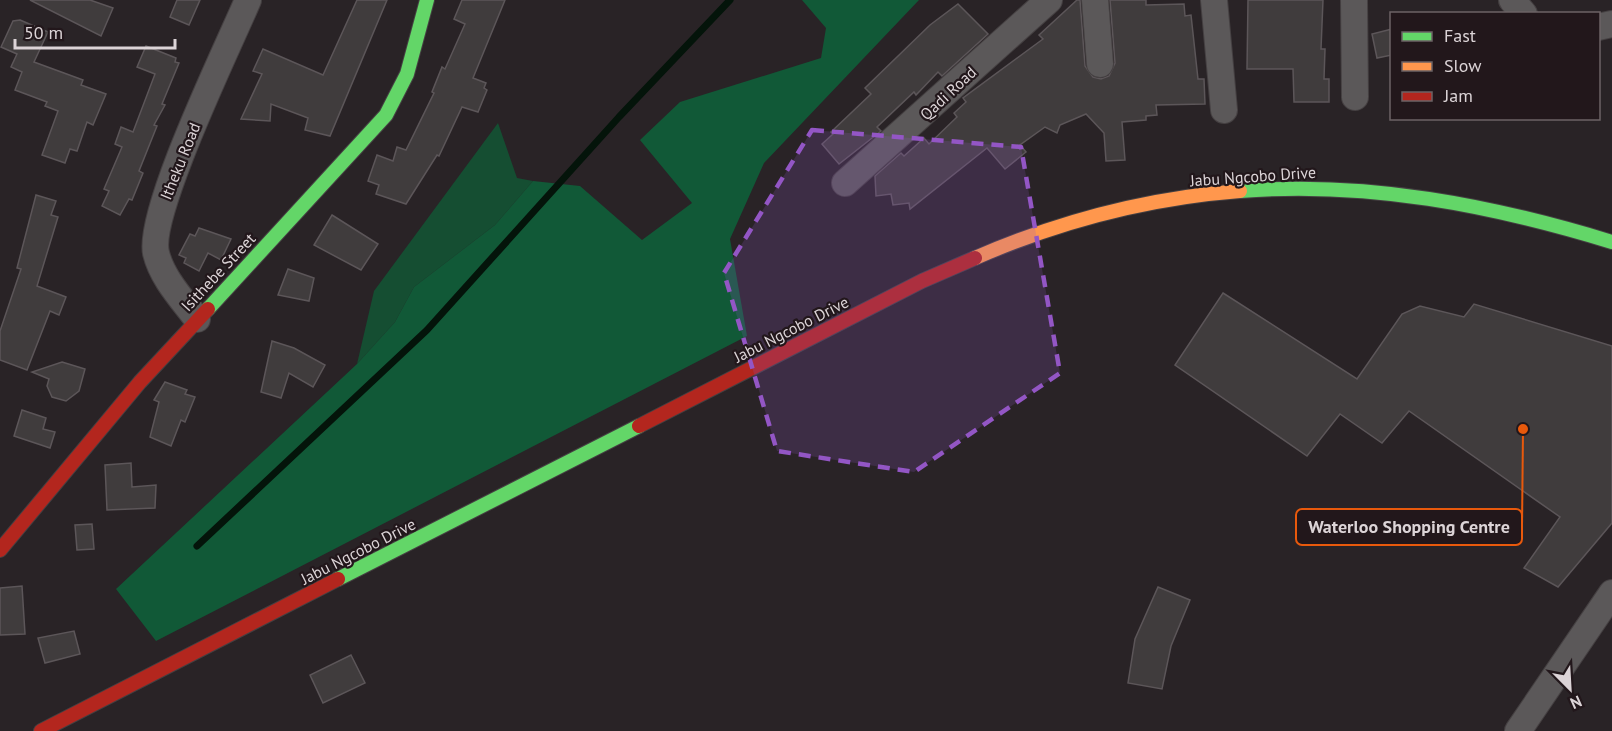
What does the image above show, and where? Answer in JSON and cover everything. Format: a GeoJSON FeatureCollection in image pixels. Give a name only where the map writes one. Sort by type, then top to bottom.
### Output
{"type":"FeatureCollection","features":[{"type":"Feature","properties":{"kind":"main road","name":"Isithebe Street"},"geometry":{"type":"LineString","coordinates":[[0,550],[197,319],[386,115],[399,96],[408,75],[428,0]]}},
{"type":"Feature","properties":{"kind":"main road","name":"Jabu Ngcobo Drive"},"geometry":{"type":"LineString","coordinates":[[41,731],[922,281],[997,248],[1069,222],[1142,204],[1216,192],[1349,188],[1418,195],[1488,206],[1612,242]]}},
{"type":"Feature","properties":{"kind":"street","name":"Itheku Road"},"geometry":{"type":"LineString","coordinates":[[197,319],[161,268],[154,237],[158,216],[248,0]]}},
{"type":"Feature","properties":{"kind":"street","name":"Qadi Road"},"geometry":{"type":"LineString","coordinates":[[845,183],[1049,0]]}},
{"type":"Feature","properties":{"kind":"street"},"geometry":{"type":"LineString","coordinates":[[1095,0],[1101,64]]}},
{"type":"Feature","properties":{"kind":"street"},"geometry":{"type":"LineString","coordinates":[[1214,0],[1224,110]]}},
{"type":"Feature","properties":{"kind":"street"},"geometry":{"type":"LineString","coordinates":[[1354,0],[1355,97]]}},
{"type":"Feature","properties":{"kind":"street"},"geometry":{"type":"LineString","coordinates":[[1512,0],[1522,12]]}},
{"type":"Feature","properties":{"kind":"street"},"geometry":{"type":"LineString","coordinates":[[1518,731],[1612,593]]}},
{"type":"Feature","properties":{"kind":"highlighted area"},"geometry":{"type":"Polygon","coordinates":[[[812,130],[1021,147],[1060,373],[914,472],[777,451],[724,273],[812,130]]]}},
{"type":"Feature","properties":{"kind":"green space"},"geometry":{"type":"Polygon","coordinates":[[[802,0],[919,0],[764,163],[730,239],[747,336],[156,641],[116,589],[357,364],[395,322],[414,287],[495,225],[533,181],[580,186],[642,240],[692,203],[640,140],[680,102],[821,58],[826,28],[802,0]]]}},
{"type":"Feature","properties":{"kind":"green space"},"geometry":{"type":"Polygon","coordinates":[[[498,123],[517,178],[533,181],[495,225],[414,287],[395,322],[357,364],[374,291],[498,123]]]}},
{"type":"Feature","properties":{"kind":"building"},"geometry":{"type":"Polygon","coordinates":[[[30,0],[90,0],[113,8],[101,36],[30,0]]]}},
{"type":"Feature","properties":{"kind":"building"},"geometry":{"type":"Polygon","coordinates":[[[177,0],[200,0],[189,25],[170,17],[177,0]]]}},
{"type":"Feature","properties":{"kind":"building"},"geometry":{"type":"Polygon","coordinates":[[[357,0],[387,0],[330,136],[305,130],[308,118],[271,104],[270,121],[241,119],[262,74],[253,71],[263,49],[323,75],[357,0]]]}},
{"type":"Feature","properties":{"kind":"building"},"geometry":{"type":"Polygon","coordinates":[[[462,0],[505,0],[473,78],[486,83],[484,88],[487,90],[478,112],[462,107],[439,156],[437,155],[406,204],[376,194],[379,185],[368,181],[377,155],[393,161],[397,147],[406,150],[434,93],[432,92],[442,67],[445,69],[465,24],[454,19],[462,0]]]}},
{"type":"Feature","properties":{"kind":"building"},"geometry":{"type":"Polygon","coordinates":[[[1077,0],[1080,0],[1085,66],[1093,77],[1101,79],[1109,76],[1115,63],[1110,0],[1146,0],[1146,5],[1184,4],[1185,16],[1191,15],[1198,79],[1204,79],[1205,104],[1156,105],[1157,115],[1146,116],[1146,120],[1122,122],[1125,160],[1106,161],[1104,133],[1086,114],[1060,125],[1057,133],[1045,127],[1020,145],[1026,152],[1005,169],[987,148],[910,209],[909,203],[893,205],[891,194],[876,196],[875,176],[901,153],[904,156],[924,138],[929,144],[957,117],[954,113],[966,102],[963,98],[1043,39],[1039,35],[1077,0]]]}},
{"type":"Feature","properties":{"kind":"building"},"geometry":{"type":"Polygon","coordinates":[[[1248,0],[1323,0],[1321,49],[1325,49],[1324,79],[1329,79],[1329,102],[1294,102],[1293,69],[1247,69],[1248,0]]]}},
{"type":"Feature","properties":{"kind":"building"},"geometry":{"type":"Polygon","coordinates":[[[958,4],[988,34],[942,76],[938,72],[916,95],[914,92],[877,127],[881,131],[839,164],[822,144],[833,134],[831,132],[871,94],[865,88],[930,25],[958,4]]]}},
{"type":"Feature","properties":{"kind":"building"},"geometry":{"type":"Polygon","coordinates":[[[20,20],[48,32],[34,62],[83,80],[81,85],[106,94],[93,125],[87,122],[77,151],[70,149],[65,163],[42,155],[58,111],[45,106],[47,102],[15,90],[22,72],[11,67],[17,54],[1,47],[13,21],[20,20]]]}},
{"type":"Feature","properties":{"kind":"building"},"geometry":{"type":"Polygon","coordinates":[[[1390,30],[1390,55],[1377,58],[1372,34],[1390,30]]]}},
{"type":"Feature","properties":{"kind":"building"},"geometry":{"type":"Polygon","coordinates":[[[146,46],[176,58],[175,62],[179,63],[162,104],[165,105],[154,125],[157,126],[139,171],[143,173],[132,200],[129,199],[120,215],[102,206],[109,191],[104,189],[122,147],[115,144],[121,127],[133,132],[155,74],[137,67],[146,46]]]}},
{"type":"Feature","properties":{"kind":"building"},"geometry":{"type":"Polygon","coordinates":[[[36,195],[56,201],[51,215],[58,217],[37,286],[66,297],[59,315],[50,311],[27,370],[0,360],[0,331],[21,269],[17,268],[36,195]]]}},
{"type":"Feature","properties":{"kind":"building"},"geometry":{"type":"Polygon","coordinates":[[[332,215],[378,244],[361,270],[314,245],[332,215]]]}},
{"type":"Feature","properties":{"kind":"building"},"geometry":{"type":"Polygon","coordinates":[[[199,228],[231,239],[221,260],[208,253],[199,271],[184,263],[186,258],[179,255],[190,234],[195,236],[199,228]]]}},
{"type":"Feature","properties":{"kind":"building"},"geometry":{"type":"Polygon","coordinates":[[[288,269],[314,278],[309,301],[278,295],[288,269]]]}},
{"type":"Feature","properties":{"kind":"building"},"geometry":{"type":"Polygon","coordinates":[[[1223,293],[1357,379],[1402,314],[1420,306],[1464,317],[1474,304],[1612,346],[1612,523],[1558,587],[1524,568],[1560,517],[1409,411],[1382,443],[1340,414],[1307,456],[1175,365],[1223,293]]]}},
{"type":"Feature","properties":{"kind":"building"},"geometry":{"type":"Polygon","coordinates":[[[272,341],[294,348],[325,365],[313,387],[289,373],[281,398],[261,392],[272,341]]]}},
{"type":"Feature","properties":{"kind":"building"},"geometry":{"type":"Polygon","coordinates":[[[62,362],[85,369],[79,391],[66,401],[52,397],[47,386],[49,379],[32,372],[62,362]]]}},
{"type":"Feature","properties":{"kind":"building"},"geometry":{"type":"Polygon","coordinates":[[[165,382],[187,390],[185,394],[195,397],[185,422],[181,420],[171,446],[150,437],[159,402],[154,400],[165,382]]]}},
{"type":"Feature","properties":{"kind":"building"},"geometry":{"type":"Polygon","coordinates":[[[22,410],[46,418],[43,429],[55,432],[50,448],[14,436],[22,410]]]}},
{"type":"Feature","properties":{"kind":"building"},"geometry":{"type":"Polygon","coordinates":[[[131,463],[132,487],[156,485],[155,508],[107,510],[105,465],[131,463]]]}},
{"type":"Feature","properties":{"kind":"building"},"geometry":{"type":"Polygon","coordinates":[[[92,524],[94,549],[77,550],[75,525],[92,524]]]}},
{"type":"Feature","properties":{"kind":"building"},"geometry":{"type":"Polygon","coordinates":[[[22,586],[25,634],[0,635],[0,588],[22,586]]]}},
{"type":"Feature","properties":{"kind":"building"},"geometry":{"type":"Polygon","coordinates":[[[1158,587],[1190,600],[1171,646],[1162,689],[1128,683],[1135,639],[1158,587]]]}},
{"type":"Feature","properties":{"kind":"building"},"geometry":{"type":"Polygon","coordinates":[[[74,631],[80,654],[45,663],[38,638],[74,631]]]}},
{"type":"Feature","properties":{"kind":"building"},"geometry":{"type":"Polygon","coordinates":[[[351,655],[365,683],[323,703],[310,675],[351,655]]]}},
{"type":"Feature","properties":{"kind":"waterway"},"geometry":{"type":"LineString","coordinates":[[197,546],[427,330],[619,117],[730,0]]}},
{"type":"Feature","properties":{"kind":"traffic: fast"},"geometry":{"type":"LineString","coordinates":[[208,309],[386,115],[407,74],[427,0]]}},
{"type":"Feature","properties":{"kind":"traffic: fast"},"geometry":{"type":"LineString","coordinates":[[1240,191],[1335,190],[1429,199],[1521,217],[1612,242]]}},
{"type":"Feature","properties":{"kind":"traffic: fast"},"geometry":{"type":"LineString","coordinates":[[338,579],[639,426]]}},
{"type":"Feature","properties":{"kind":"traffic: slow"},"geometry":{"type":"LineString","coordinates":[[975,258],[1039,233],[1105,213],[1172,199],[1240,191]]}},
{"type":"Feature","properties":{"kind":"traffic: jam"},"geometry":{"type":"LineString","coordinates":[[639,426],[922,281],[975,258]]}},
{"type":"Feature","properties":{"kind":"traffic: jam"},"geometry":{"type":"LineString","coordinates":[[0,550],[140,382],[208,309]]}},
{"type":"Feature","properties":{"kind":"traffic: jam"},"geometry":{"type":"LineString","coordinates":[[41,731],[338,579]]}},
{"type":"Feature","properties":{"kind":"place","name":"Waterloo Shopping Centre"},"geometry":{"type":"Point","coordinates":[1523,429]}}]}
